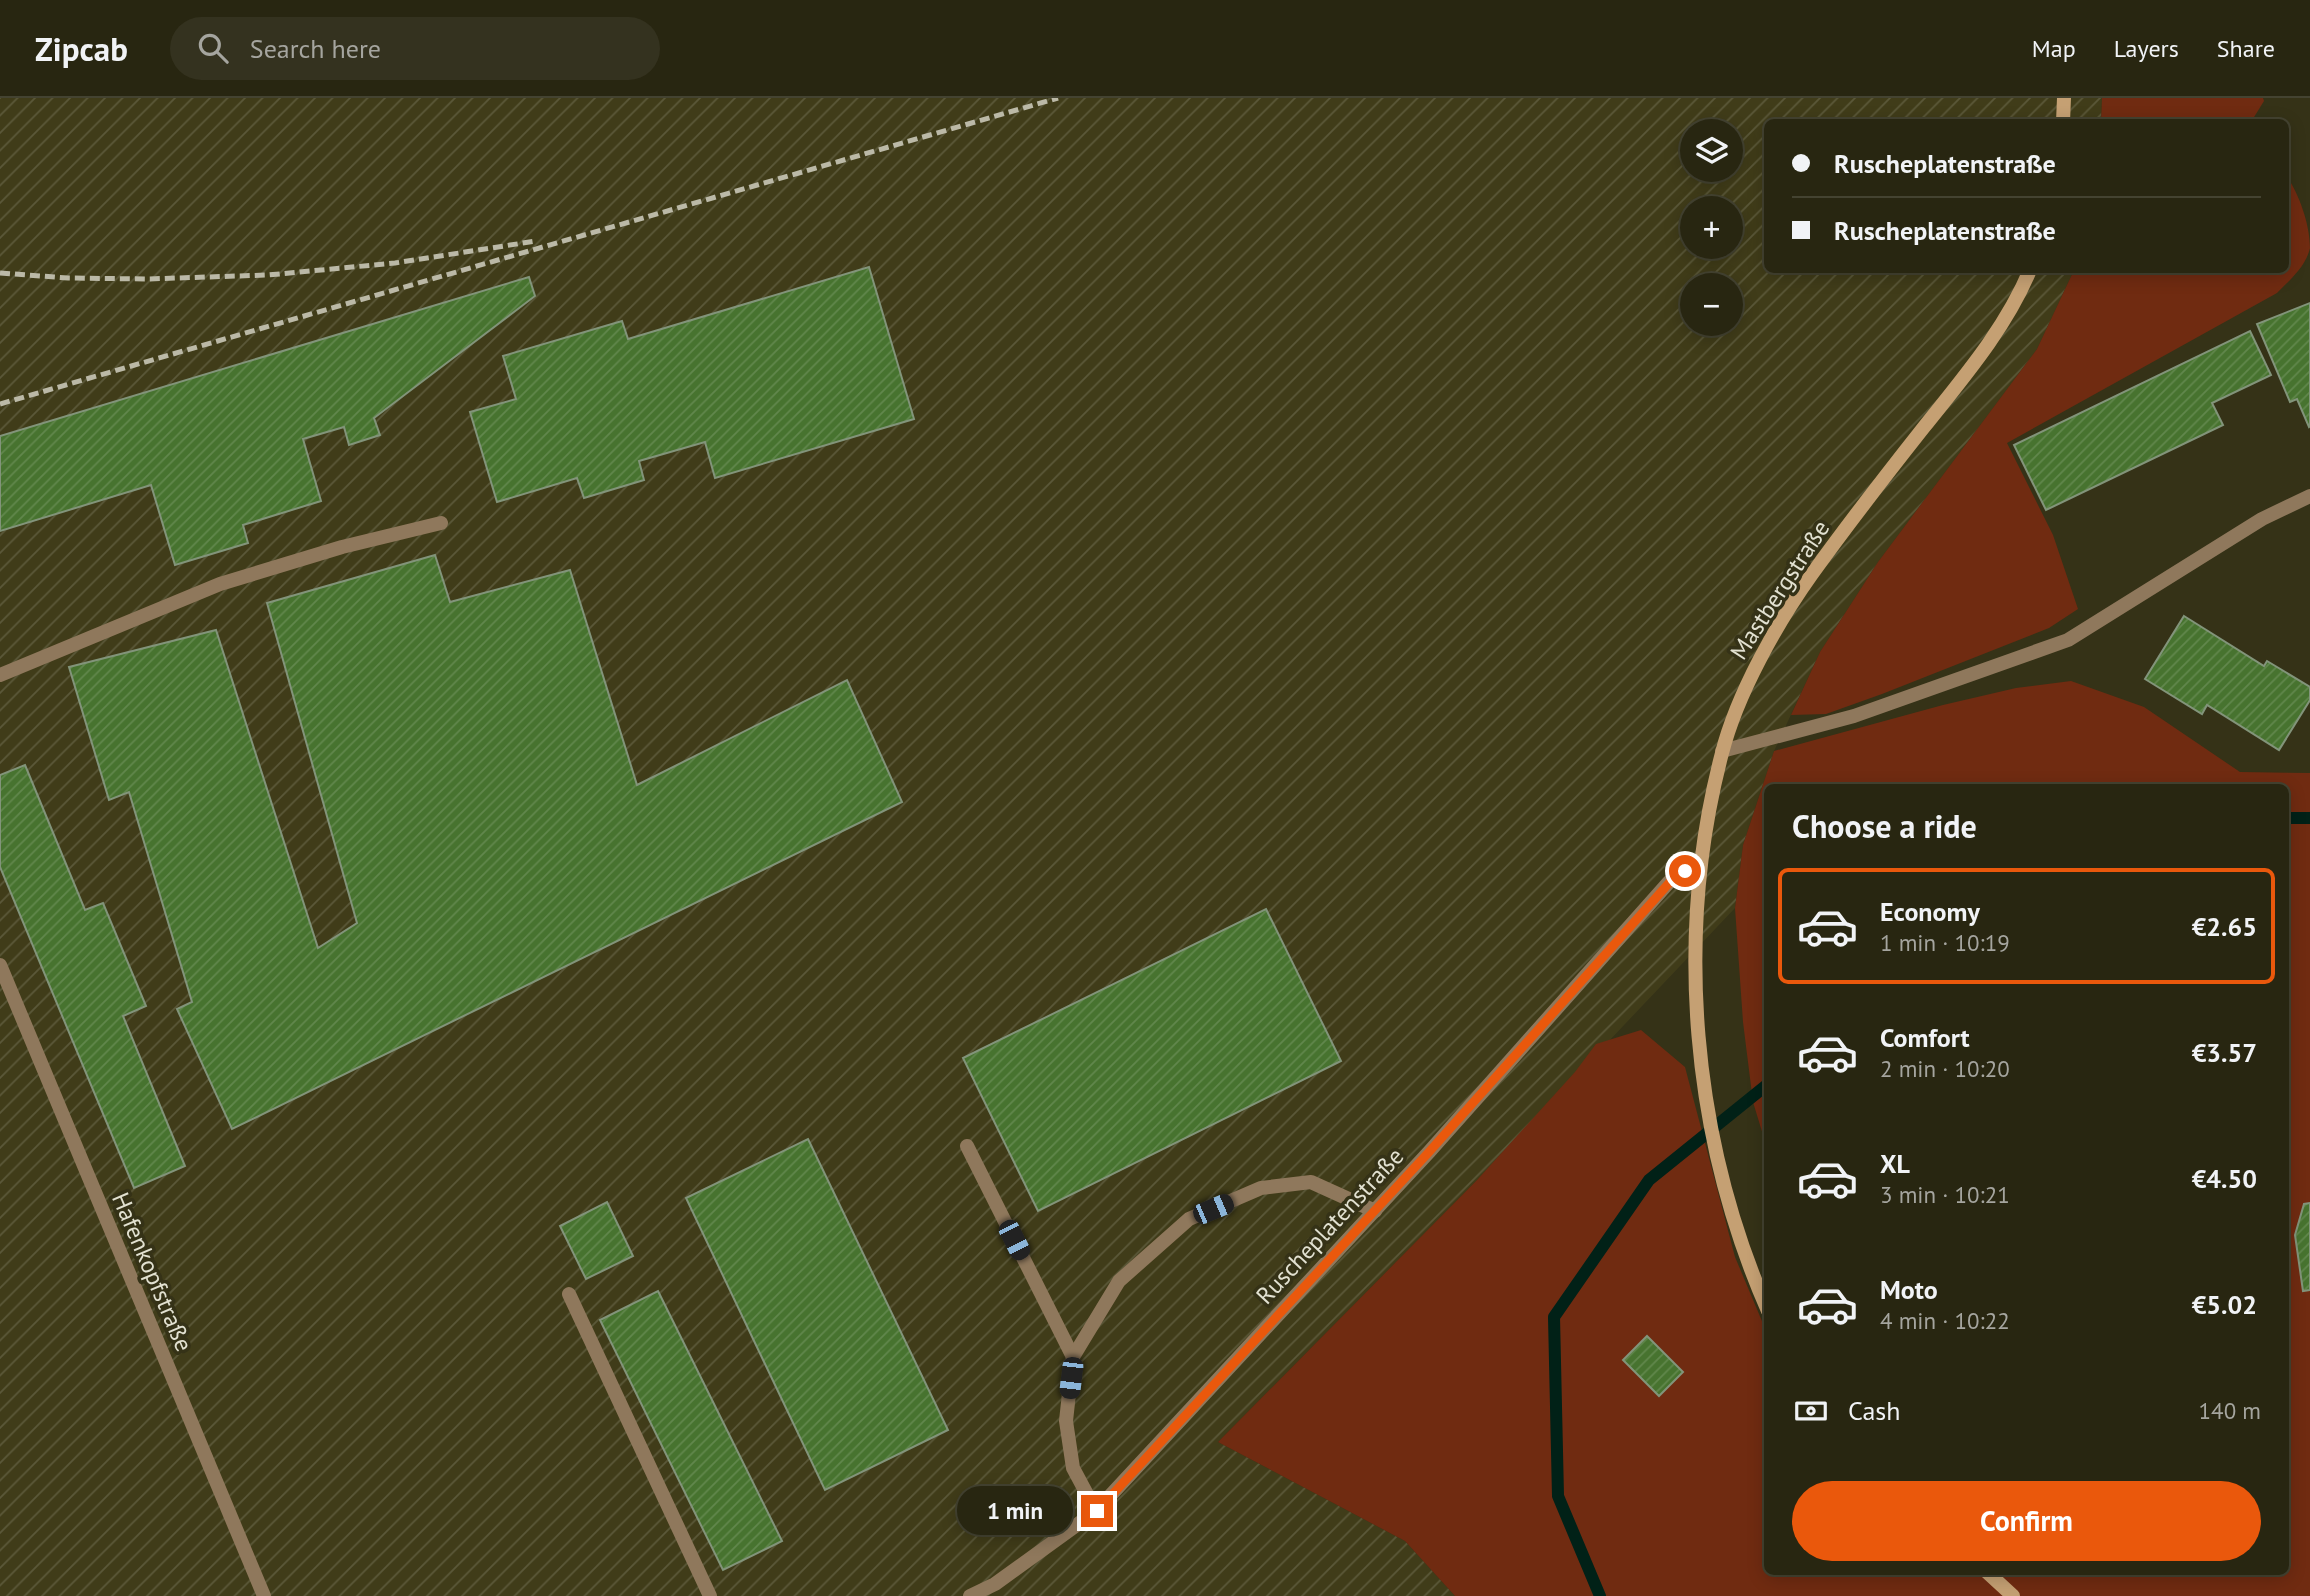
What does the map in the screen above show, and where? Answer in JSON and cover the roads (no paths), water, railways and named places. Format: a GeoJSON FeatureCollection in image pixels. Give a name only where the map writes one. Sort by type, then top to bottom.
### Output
{"type":"FeatureCollection","features":[{"type":"Feature","properties":{"kind":"main road"},"geometry":{"type":"LineString","coordinates":[[2063,119],[2064,98]]}},
{"type":"Feature","properties":{"kind":"main road","name":"Mastbergstraße"},"geometry":{"type":"LineString","coordinates":[[1764,1302],[1749,1268],[1720,1177],[1702,1080],[1696,944],[1700,860],[1722,751],[1750,678],[1783,618],[1820,564],[1972,368],[2029,273]]}},
{"type":"Feature","properties":{"kind":"main road"},"geometry":{"type":"LineString","coordinates":[[1990,1575],[2013,1596]]}},
{"type":"Feature","properties":{"kind":"street"},"geometry":{"type":"LineString","coordinates":[[1722,751],[1854,716],[2068,640],[2262,519],[2310,496]]}},
{"type":"Feature","properties":{"kind":"street"},"geometry":{"type":"LineString","coordinates":[[0,675],[220,584],[342,547],[441,523]]}},
{"type":"Feature","properties":{"kind":"street","name":"Ruscheplatenstraße"},"geometry":{"type":"LineString","coordinates":[[970,1596],[995,1584],[1097,1511],[1375,1210],[1670,882],[1700,860]]}},
{"type":"Feature","properties":{"kind":"street","name":"Hafenkopfstraße"},"geometry":{"type":"LineString","coordinates":[[0,965],[264,1596]]}},
{"type":"Feature","properties":{"kind":"street"},"geometry":{"type":"LineString","coordinates":[[968,1146],[1073,1357]]}},
{"type":"Feature","properties":{"kind":"street"},"geometry":{"type":"LineString","coordinates":[[1097,1511],[1073,1468],[1066,1421],[1073,1357],[1119,1282],[1189,1219],[1261,1188],[1311,1182],[1375,1210]]}},
{"type":"Feature","properties":{"kind":"street"},"geometry":{"type":"LineString","coordinates":[[569,1294],[710,1596]]}},
{"type":"Feature","properties":{"kind":"waterway"},"geometry":{"type":"LineString","coordinates":[[2289,818],[2310,818]]}},
{"type":"Feature","properties":{"kind":"waterway"},"geometry":{"type":"LineString","coordinates":[[1600,1596],[1558,1496],[1554,1317],[1649,1180],[1764,1087]]}},
{"type":"Feature","properties":{"kind":"railway"},"geometry":{"type":"LineString","coordinates":[[0,404],[1058,98]]}},
{"type":"Feature","properties":{"kind":"railway"},"geometry":{"type":"LineString","coordinates":[[0,273],[68,278],[148,279],[268,275],[395,263],[536,241]]}}]}
